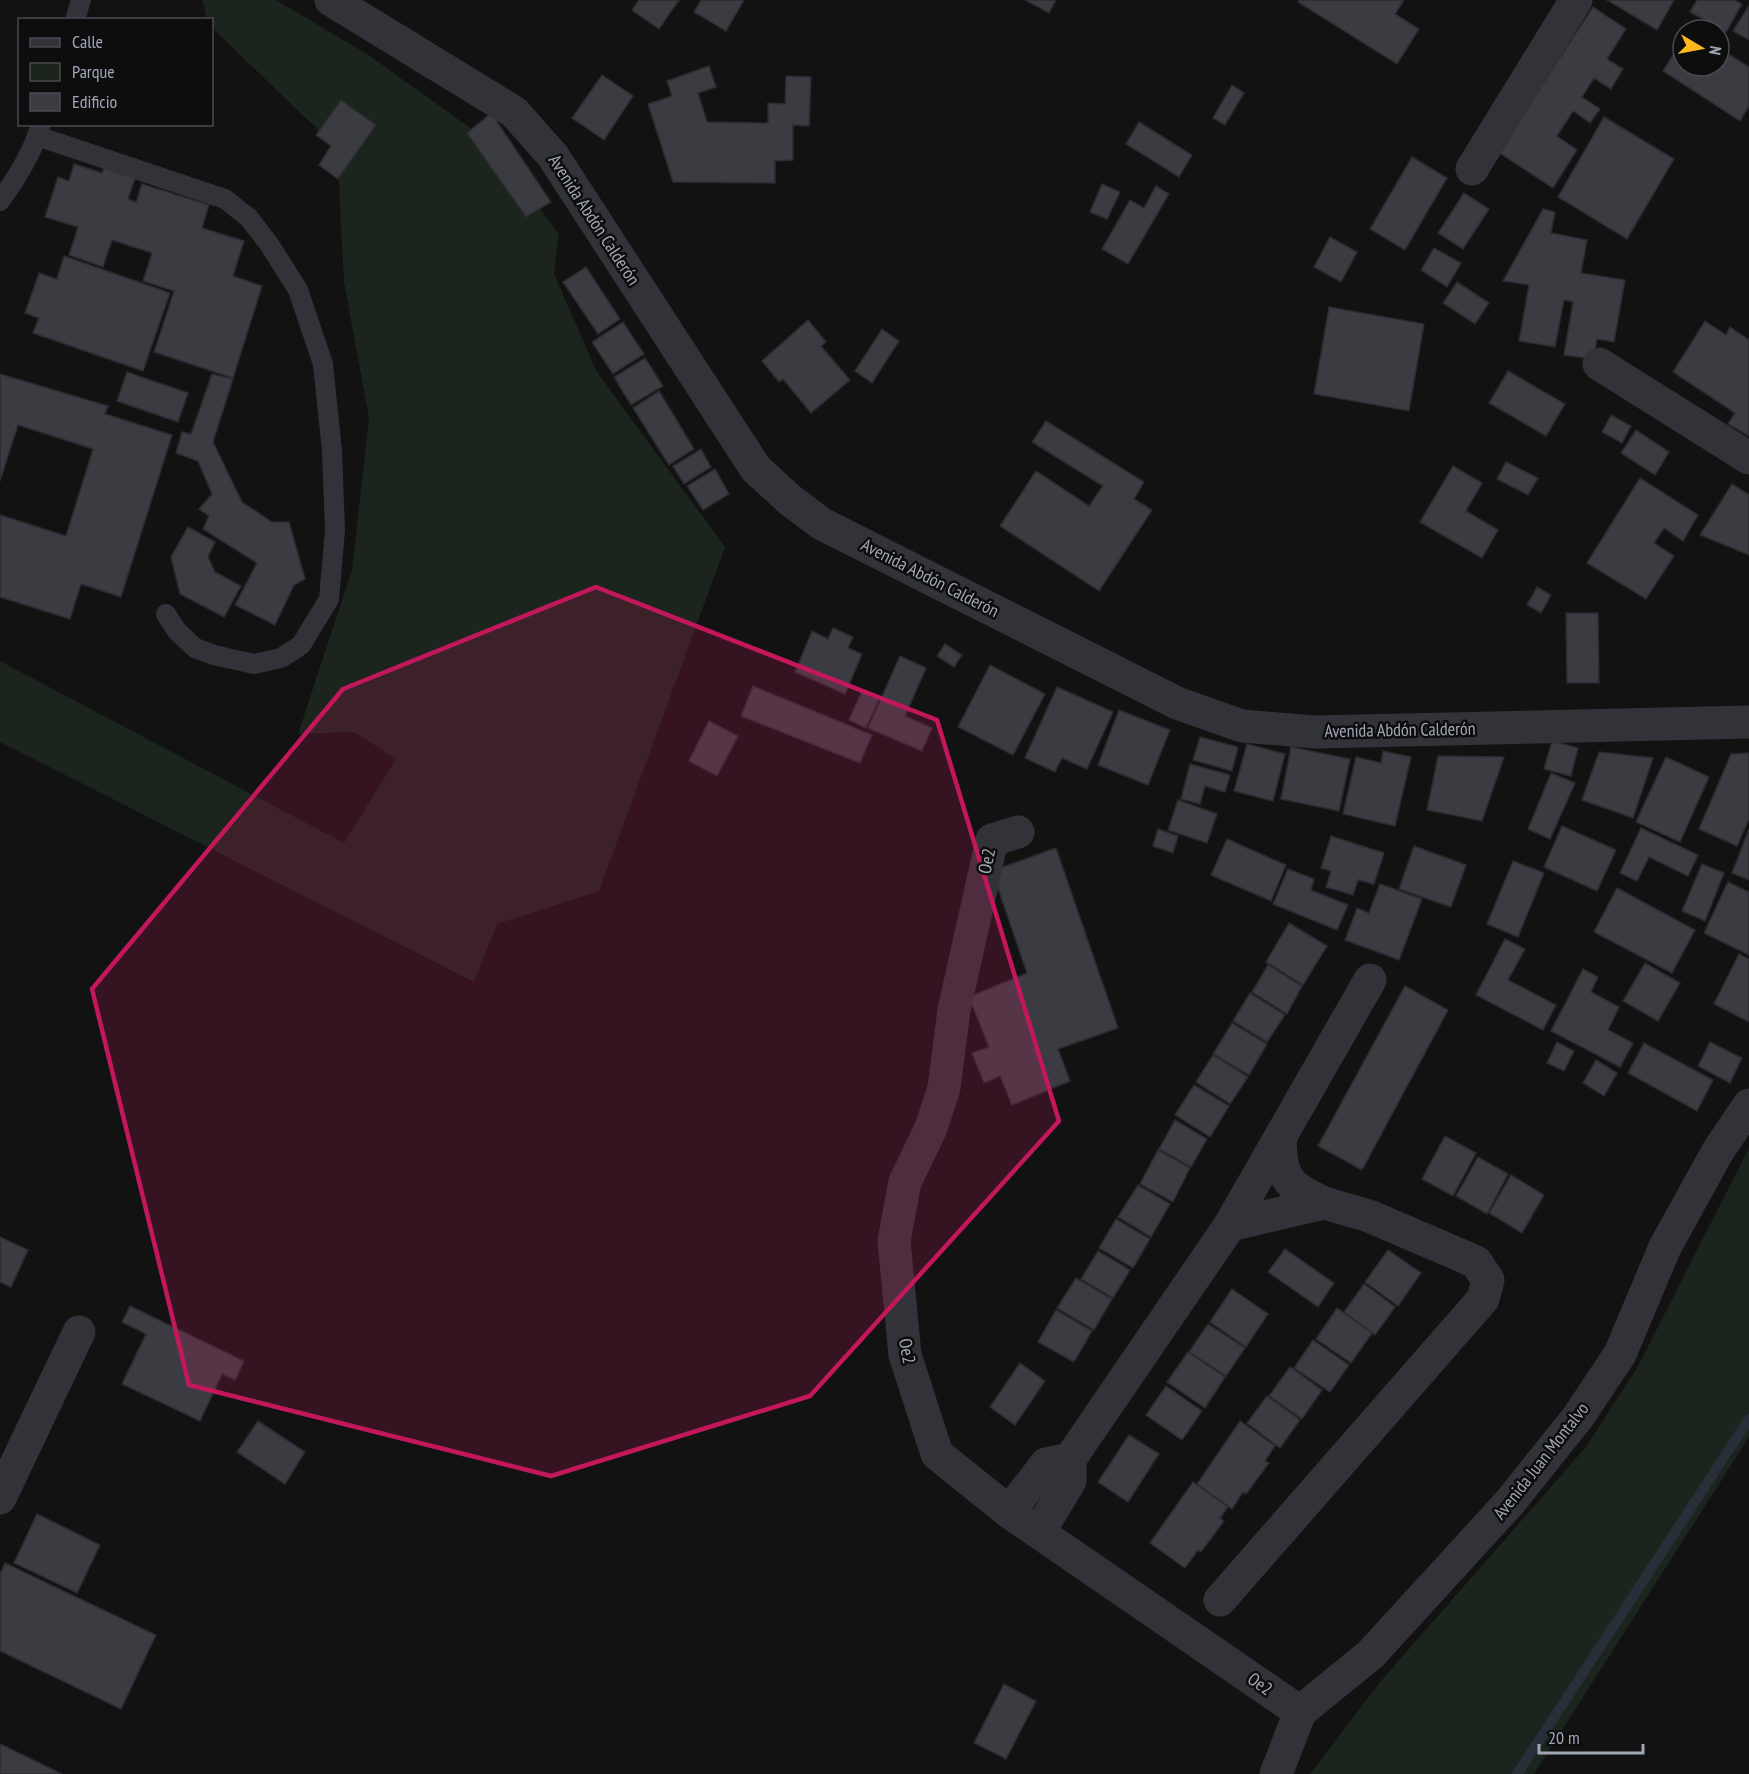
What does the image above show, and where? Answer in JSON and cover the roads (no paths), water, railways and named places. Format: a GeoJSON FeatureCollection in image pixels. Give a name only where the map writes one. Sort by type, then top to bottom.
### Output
{"type":"FeatureCollection","features":[{"type":"Feature","properties":{"kind":"street","name":"Avenida Abdón Calderón"},"geometry":{"type":"LineString","coordinates":[[331,0],[514,112],[553,156],[756,469],[790,500],[822,524],[1177,703],[1242,726],[1315,732],[1749,722]]}},
{"type":"Feature","properties":{"kind":"street"},"geometry":{"type":"LineString","coordinates":[[1472,168],[1576,0]]}},
{"type":"Feature","properties":{"kind":"street"},"geometry":{"type":"LineString","coordinates":[[1599,364],[1749,458]]}},
{"type":"Feature","properties":{"kind":"street","name":"Oe2"},"geometry":{"type":"LineString","coordinates":[[1018,832],[992,840],[954,1010],[944,1088],[932,1128],[905,1182],[894,1241],[905,1355],[937,1454],[1009,1512],[1300,1712]]}},
{"type":"Feature","properties":{"kind":"street"},"geometry":{"type":"LineString","coordinates":[[1039,1532],[1070,1481],[1070,1459],[1230,1226],[1370,980]]}},
{"type":"Feature","properties":{"kind":"street","name":"Avenida Juan Montalvo"},"geometry":{"type":"LineString","coordinates":[[1276,1774],[1300,1712],[1379,1645],[1510,1502],[1578,1418],[1620,1354],[1665,1247],[1718,1151],[1749,1104]]}},
{"type":"Feature","properties":{"kind":"street"},"geometry":{"type":"LineString","coordinates":[[1220,1600],[1483,1299],[1488,1280],[1476,1262],[1369,1216],[1324,1203],[1299,1192],[1290,1183],[1284,1171],[1280,1138]]}},
{"type":"Feature","properties":{"kind":"street"},"geometry":{"type":"LineString","coordinates":[[1230,1226],[1324,1203]]}},
{"type":"Feature","properties":{"kind":"street"},"geometry":{"type":"LineString","coordinates":[[0,1498],[79,1332]]}},
{"type":"Feature","properties":{"kind":"street"},"geometry":{"type":"LineString","coordinates":[[1009,1512],[1046,1464],[1070,1459]]}},
{"type":"Feature","properties":{"kind":"lane"},"geometry":{"type":"LineString","coordinates":[[76,18],[81,0]]}},
{"type":"Feature","properties":{"kind":"lane"},"geometry":{"type":"LineString","coordinates":[[0,201],[13,184],[39,130],[225,199],[249,218],[269,244],[298,290],[323,364],[332,451],[335,530],[329,599],[301,645],[281,658],[254,664],[195,648],[177,631],[166,614]]}},
{"type":"Feature","properties":{"kind":"waterway"},"geometry":{"type":"LineString","coordinates":[[1517,1774],[1749,1419]]}}]}
